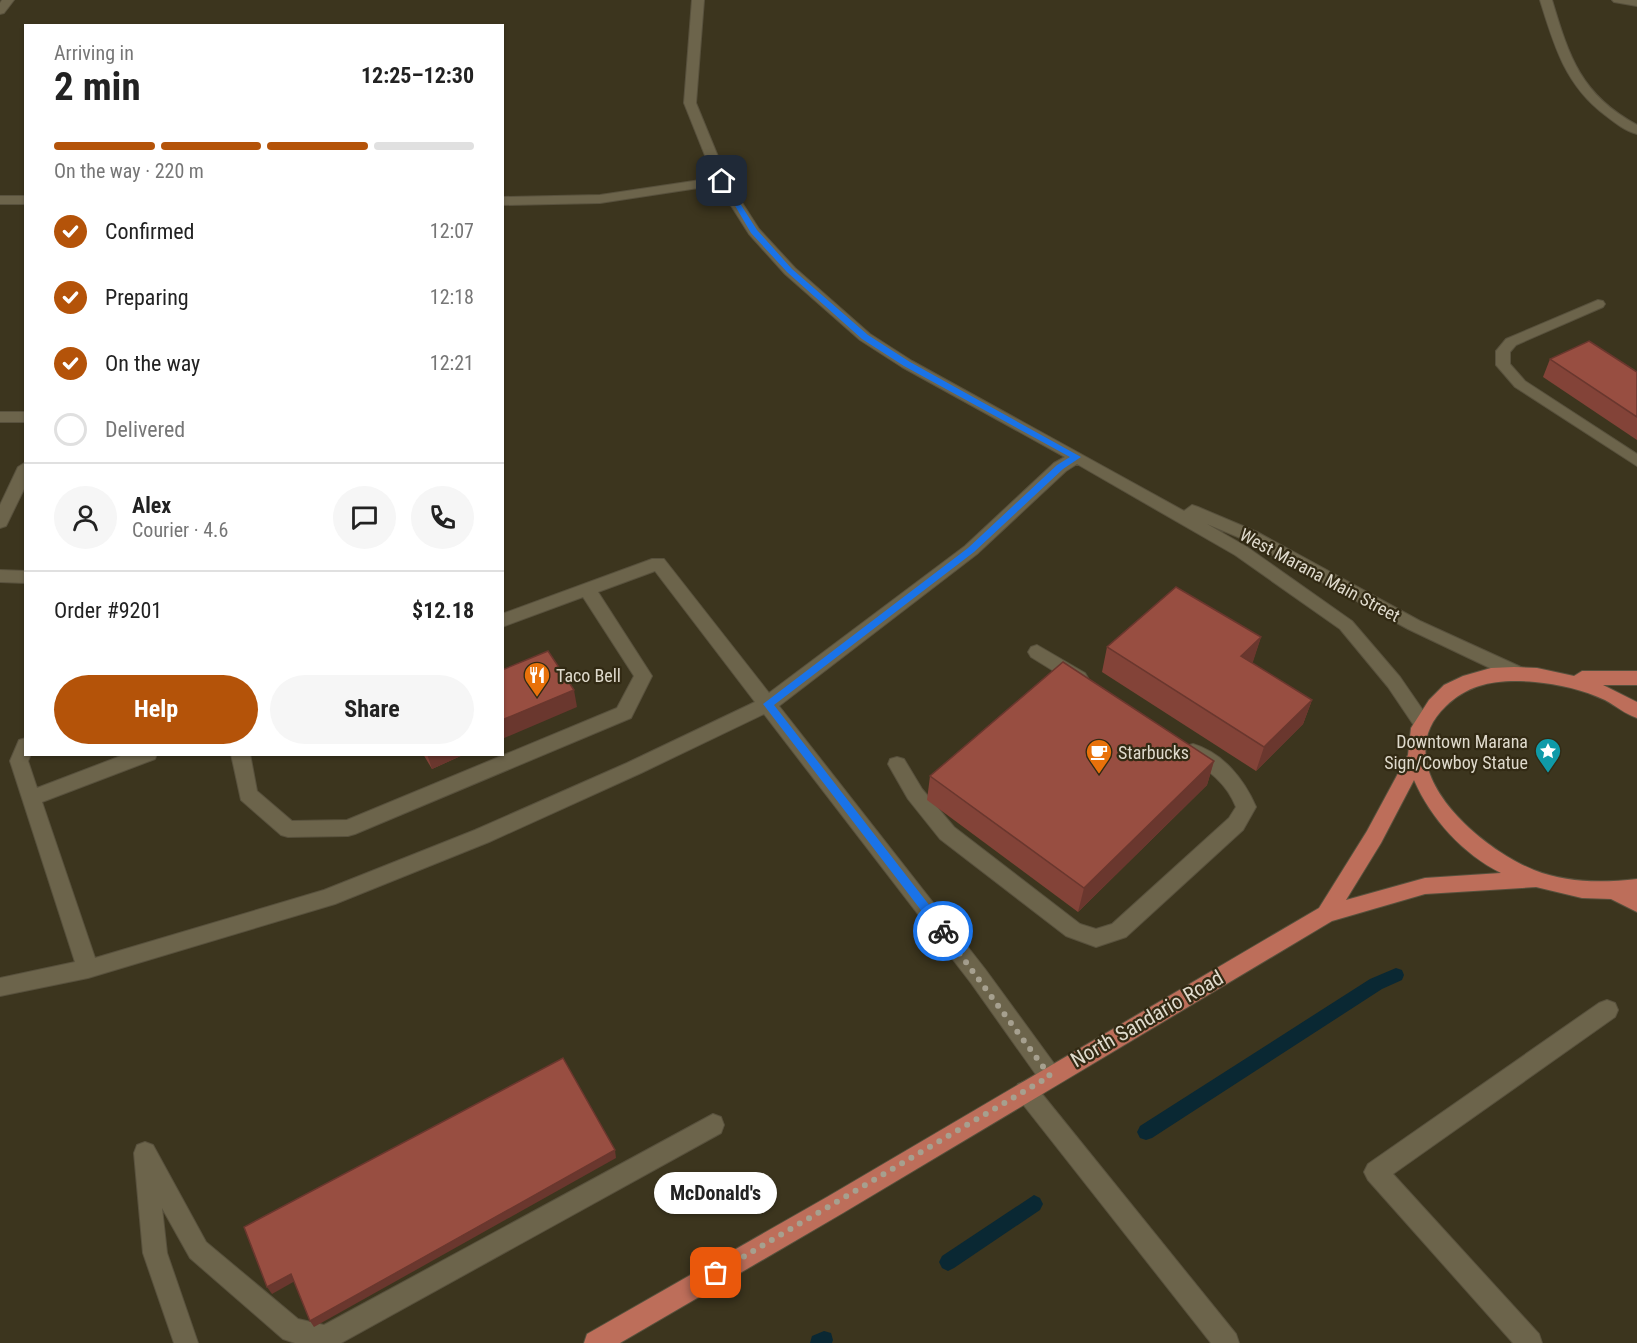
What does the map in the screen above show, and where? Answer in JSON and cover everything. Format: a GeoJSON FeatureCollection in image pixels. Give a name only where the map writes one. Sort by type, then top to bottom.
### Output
{"type":"FeatureCollection","features":[{"type":"Feature","properties":{"kind":"main road"},"geometry":{"type":"LineString","coordinates":[[1637,678],[1562,678],[1517,672],[1475,678],[1442,695],[1422,722],[1417,755],[1427,790],[1452,825],[1489,856],[1535,879],[1576,890],[1616,892],[1637,887]]}},
{"type":"Feature","properties":{"kind":"main road"},"geometry":{"type":"LineString","coordinates":[[1562,678],[1604,692],[1637,711]]}},
{"type":"Feature","properties":{"kind":"main road","name":"North Sandario Road"},"geometry":{"type":"LineString","coordinates":[[1326,914],[1374,837],[1417,755]]}},
{"type":"Feature","properties":{"kind":"main road","name":"North Sandario Road"},"geometry":{"type":"LineString","coordinates":[[596,1343],[620,1336],[1050,1076],[1326,914],[1425,886],[1535,879]]}},
{"type":"Feature","properties":{"kind":"main road"},"geometry":{"type":"LineString","coordinates":[[1616,892],[1637,903]]}},
{"type":"Feature","properties":{"kind":"street"},"geometry":{"type":"LineString","coordinates":[[0,11],[8,0]]}},
{"type":"Feature","properties":{"kind":"street","name":"West Marana Main Street"},"geometry":{"type":"LineString","coordinates":[[698,0],[690,103],[722,181],[754,231],[790,271],[865,337],[907,364],[1121,481],[1241,550],[1346,625],[1394,682],[1422,722]]}},
{"type":"Feature","properties":{"kind":"street"},"geometry":{"type":"LineString","coordinates":[[1546,0],[1564,55],[1576,80],[1615,119],[1637,130]]}},
{"type":"Feature","properties":{"kind":"street"},"geometry":{"type":"LineString","coordinates":[[1618,0],[1637,3]]}},
{"type":"Feature","properties":{"kind":"street"},"geometry":{"type":"LineString","coordinates":[[504,201],[600,199],[722,181]]}},
{"type":"Feature","properties":{"kind":"street"},"geometry":{"type":"LineString","coordinates":[[0,200],[24,200]]}},
{"type":"Feature","properties":{"kind":"street"},"geometry":{"type":"LineString","coordinates":[[1598,304],[1511,342],[1503,351],[1503,364],[1521,384],[1637,461]]}},
{"type":"Feature","properties":{"kind":"street"},"geometry":{"type":"LineString","coordinates":[[0,417],[24,417]]}},
{"type":"Feature","properties":{"kind":"street"},"geometry":{"type":"LineString","coordinates":[[0,987],[88,969],[328,898],[482,836],[634,768],[768,704],[971,550],[1060,467],[1077,457]]}},
{"type":"Feature","properties":{"kind":"street"},"geometry":{"type":"LineString","coordinates":[[1,520],[24,471]]}},
{"type":"Feature","properties":{"kind":"street","name":"West Marana Main Street"},"geometry":{"type":"LineString","coordinates":[[1121,481],[1251,536],[1414,625],[1517,672]]}},
{"type":"Feature","properties":{"kind":"street"},"geometry":{"type":"LineString","coordinates":[[504,620],[658,562],[978,976],[1050,1076]]}},
{"type":"Feature","properties":{"kind":"street"},"geometry":{"type":"LineString","coordinates":[[0,576],[24,578]]}},
{"type":"Feature","properties":{"kind":"street"},"geometry":{"type":"LineString","coordinates":[[240,756],[249,795],[288,829],[348,828],[624,713],[643,676],[587,589]]}},
{"type":"Feature","properties":{"kind":"street"},"geometry":{"type":"LineString","coordinates":[[1037,652],[1098,690]]}},
{"type":"Feature","properties":{"kind":"street"},"geometry":{"type":"LineString","coordinates":[[897,764],[915,794],[947,833],[1073,930],[1096,938],[1119,932],[1236,824],[1246,807],[1239,788],[1218,767],[1178,742]]}},
{"type":"Feature","properties":{"kind":"street"},"geometry":{"type":"LineString","coordinates":[[24,750],[19,761],[88,969]]}},
{"type":"Feature","properties":{"kind":"street"},"geometry":{"type":"LineString","coordinates":[[31,798],[142,756]]}},
{"type":"Feature","properties":{"kind":"street"},"geometry":{"type":"LineString","coordinates":[[1530,1343],[1376,1172],[1606,1010]]}},
{"type":"Feature","properties":{"kind":"street"},"geometry":{"type":"LineString","coordinates":[[1026,1091],[1227,1343]]}},
{"type":"Feature","properties":{"kind":"street"},"geometry":{"type":"LineString","coordinates":[[186,1343],[155,1253],[145,1153],[198,1250],[292,1330],[321,1340],[713,1125]]}},
{"type":"Feature","properties":{"kind":"building"},"geometry":{"type":"Polygon","coordinates":[[[1589,341],[1637,372],[1637,417],[1550,359],[1589,341]]]}},
{"type":"Feature","properties":{"kind":"building"},"geometry":{"type":"Polygon","coordinates":[[[1176,587],[1261,637],[1241,656],[1312,700],[1264,747],[1107,647],[1176,587]]]}},
{"type":"Feature","properties":{"kind":"building"},"geometry":{"type":"Polygon","coordinates":[[[548,651],[574,690],[504,719],[504,669],[548,651]]]}},
{"type":"Feature","properties":{"kind":"building"},"geometry":{"type":"Polygon","coordinates":[[[1063,662],[1214,761],[1084,888],[930,776],[1063,662]]]}},
{"type":"Feature","properties":{"kind":"building"},"geometry":{"type":"Polygon","coordinates":[[[563,1058],[615,1150],[310,1321],[291,1274],[267,1287],[244,1227],[563,1058]]]}},
{"type":"Feature","properties":{"kind":"waterway"},"geometry":{"type":"LineString","coordinates":[[1146,1132],[1376,984],[1396,975]]}},
{"type":"Feature","properties":{"kind":"waterway"},"geometry":{"type":"LineString","coordinates":[[948,1262],[1034,1204]]}},
{"type":"Feature","properties":{"kind":"waterway"},"geometry":{"type":"LineString","coordinates":[[819,1343],[824,1340]]}},
{"type":"Feature","properties":{"kind":"way so far"},"geometry":{"type":"LineString","coordinates":[[716,1273],[835,1205],[1050,1076],[943,931]]}},
{"type":"Feature","properties":{"kind":"place","name":"Taco Bell"},"geometry":{"type":"Point","coordinates":[537,698]}},
{"type":"Feature","properties":{"kind":"place","name":"Downtown Marana Sign/Cowboy Statue"},"geometry":{"type":"Point","coordinates":[1548,774]}},
{"type":"Feature","properties":{"kind":"place","name":"Starbucks"},"geometry":{"type":"Point","coordinates":[1099,775]}},
{"type":"Feature","properties":{"kind":"place","name":"McDonald's"},"geometry":{"type":"Point","coordinates":[716,1273]}},
{"type":"Feature","properties":{"kind":"route"},"geometry":{"type":"LineString","coordinates":[[722,181],[754,231],[790,271],[828,307],[865,337],[907,364],[1077,457],[1060,467],[971,550],[768,704],[943,931]]}}]}
